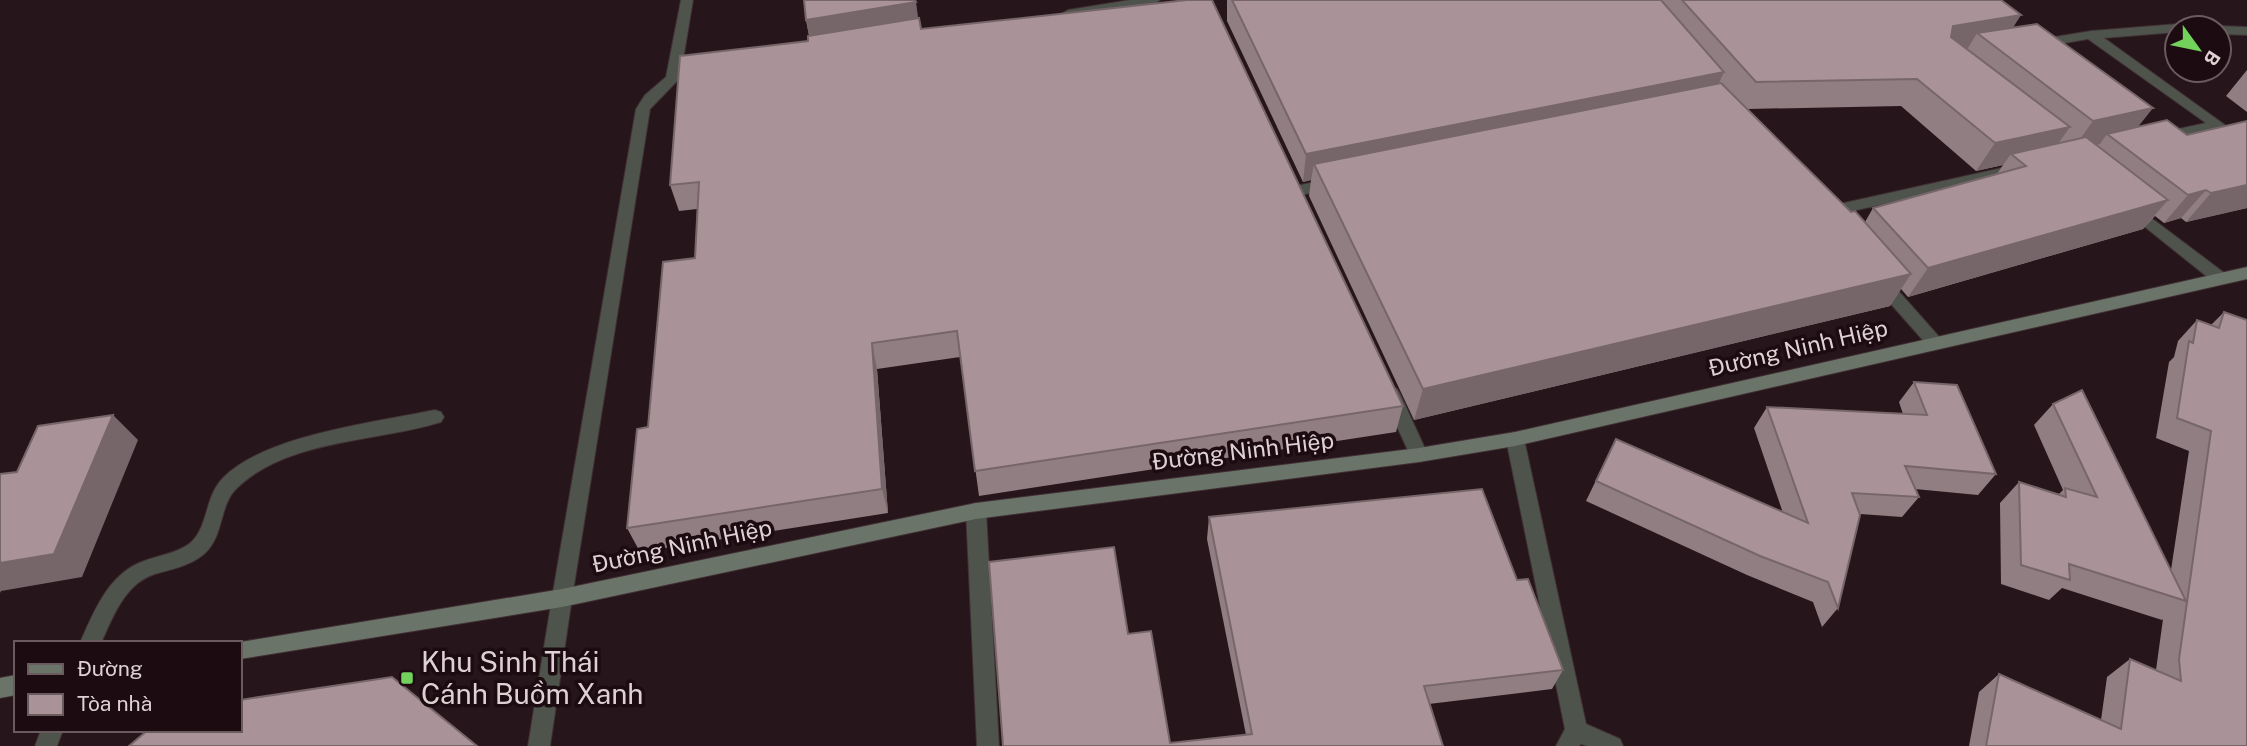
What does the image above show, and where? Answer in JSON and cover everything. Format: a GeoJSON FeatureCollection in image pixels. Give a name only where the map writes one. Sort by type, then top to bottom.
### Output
{"type":"FeatureCollection","features":[{"type":"Feature","properties":{"kind":"main road","name":"Đường Ninh Hiệp"},"geometry":{"type":"LineString","coordinates":[[242,649],[562,598],[976,512],[1419,455],[1515,439],[2247,273]]}},
{"type":"Feature","properties":{"kind":"street"},"geometry":{"type":"LineString","coordinates":[[539,746],[643,109],[650,99],[680,77],[687,0]]}},
{"type":"Feature","properties":{"kind":"street"},"geometry":{"type":"LineString","coordinates":[[1058,16],[1154,0]]}},
{"type":"Feature","properties":{"kind":"street"},"geometry":{"type":"LineString","coordinates":[[2024,46],[2091,35],[2163,29]]}},
{"type":"Feature","properties":{"kind":"street"},"geometry":{"type":"LineString","coordinates":[[2091,35],[2218,125],[2152,139]]}},
{"type":"Feature","properties":{"kind":"street"},"geometry":{"type":"LineString","coordinates":[[1821,214],[2032,166]]}},
{"type":"Feature","properties":{"kind":"street"},"geometry":{"type":"LineString","coordinates":[[1297,191],[1350,180]]}},
{"type":"Feature","properties":{"kind":"street"},"geometry":{"type":"LineString","coordinates":[[2122,201],[2221,279]]}},
{"type":"Feature","properties":{"kind":"street"},"geometry":{"type":"LineString","coordinates":[[1874,274],[1935,344]]}},
{"type":"Feature","properties":{"kind":"street"},"geometry":{"type":"LineString","coordinates":[[1384,380],[1419,455]]}},
{"type":"Feature","properties":{"kind":"street"},"geometry":{"type":"LineString","coordinates":[[91,641],[116,593],[132,575],[146,568],[179,560],[201,546],[207,538],[225,488],[253,465],[288,450],[435,417]]}},
{"type":"Feature","properties":{"kind":"street"},"geometry":{"type":"LineString","coordinates":[[1515,439],[1571,739],[1612,746]]}},
{"type":"Feature","properties":{"kind":"street"},"geometry":{"type":"LineString","coordinates":[[976,512],[988,746]]}},
{"type":"Feature","properties":{"kind":"building"},"geometry":{"type":"Polygon","coordinates":[[[804,0],[915,0],[916,2],[806,20],[804,0]]]}},
{"type":"Feature","properties":{"kind":"building"},"geometry":{"type":"Polygon","coordinates":[[[1187,0],[1212,0],[1403,406],[975,471],[957,331],[872,343],[882,489],[627,528],[637,429],[648,427],[663,262],[695,258],[699,182],[670,185],[680,56],[808,41],[808,36],[919,18],[921,29],[1187,0]]]}},
{"type":"Feature","properties":{"kind":"building"},"geometry":{"type":"Polygon","coordinates":[[[1232,0],[1661,0],[1724,72],[1306,154],[1232,0]]]}},
{"type":"Feature","properties":{"kind":"building"},"geometry":{"type":"Polygon","coordinates":[[[1682,0],[2001,0],[2021,15],[1953,26],[1951,37],[2070,127],[1995,143],[1917,79],[1756,82],[1682,0]]]}},
{"type":"Feature","properties":{"kind":"building"},"geometry":{"type":"Polygon","coordinates":[[[2037,24],[2153,108],[2093,121],[1977,33],[2037,24]]]}},
{"type":"Feature","properties":{"kind":"building"},"geometry":{"type":"Polygon","coordinates":[[[1721,83],[1851,212],[1855,211],[1911,274],[1423,389],[1314,164],[1721,83]]]}},
{"type":"Feature","properties":{"kind":"building"},"geometry":{"type":"Polygon","coordinates":[[[2167,120],[2187,135],[2247,121],[2247,185],[2188,195],[2107,134],[2167,120]]]}},
{"type":"Feature","properties":{"kind":"building"},"geometry":{"type":"Polygon","coordinates":[[[2086,137],[2168,200],[1928,268],[1873,208],[2026,166],[2011,154],[2086,137]]]}},
{"type":"Feature","properties":{"kind":"building"},"geometry":{"type":"Polygon","coordinates":[[[2224,312],[2247,320],[2247,746],[1986,746],[1999,674],[2121,729],[2130,659],[2181,681],[2179,659],[2211,431],[2177,418],[2189,341],[2193,343],[2197,320],[2219,328],[2224,312]]]}},
{"type":"Feature","properties":{"kind":"building"},"geometry":{"type":"Polygon","coordinates":[[[1914,382],[1957,385],[1996,474],[1905,466],[1919,497],[1852,493],[1860,515],[1838,608],[1828,582],[1760,556],[1596,481],[1616,439],[1808,523],[1767,407],[1927,415],[1914,382]]]}},
{"type":"Feature","properties":{"kind":"building"},"geometry":{"type":"Polygon","coordinates":[[[2082,390],[2186,601],[2069,564],[2070,580],[2021,565],[2019,482],[2066,497],[2065,488],[2097,497],[2053,404],[2082,390]]]}},
{"type":"Feature","properties":{"kind":"building"},"geometry":{"type":"Polygon","coordinates":[[[113,415],[54,554],[0,563],[0,474],[17,472],[38,426],[113,415]]]}},
{"type":"Feature","properties":{"kind":"building"},"geometry":{"type":"Polygon","coordinates":[[[1482,489],[1517,580],[1528,579],[1563,670],[1424,686],[1443,746],[1003,746],[989,562],[1114,547],[1128,634],[1151,631],[1170,743],[1252,734],[1209,517],[1482,489]]]}},
{"type":"Feature","properties":{"kind":"building"},"geometry":{"type":"Polygon","coordinates":[[[392,677],[477,746],[129,746],[146,732],[242,732],[242,700],[392,677]]]}},
{"type":"Feature","properties":{"kind":"place","name":"Khu Sinh Thái Cánh Buồm Xanh"},"geometry":{"type":"Point","coordinates":[407,678]}}]}
